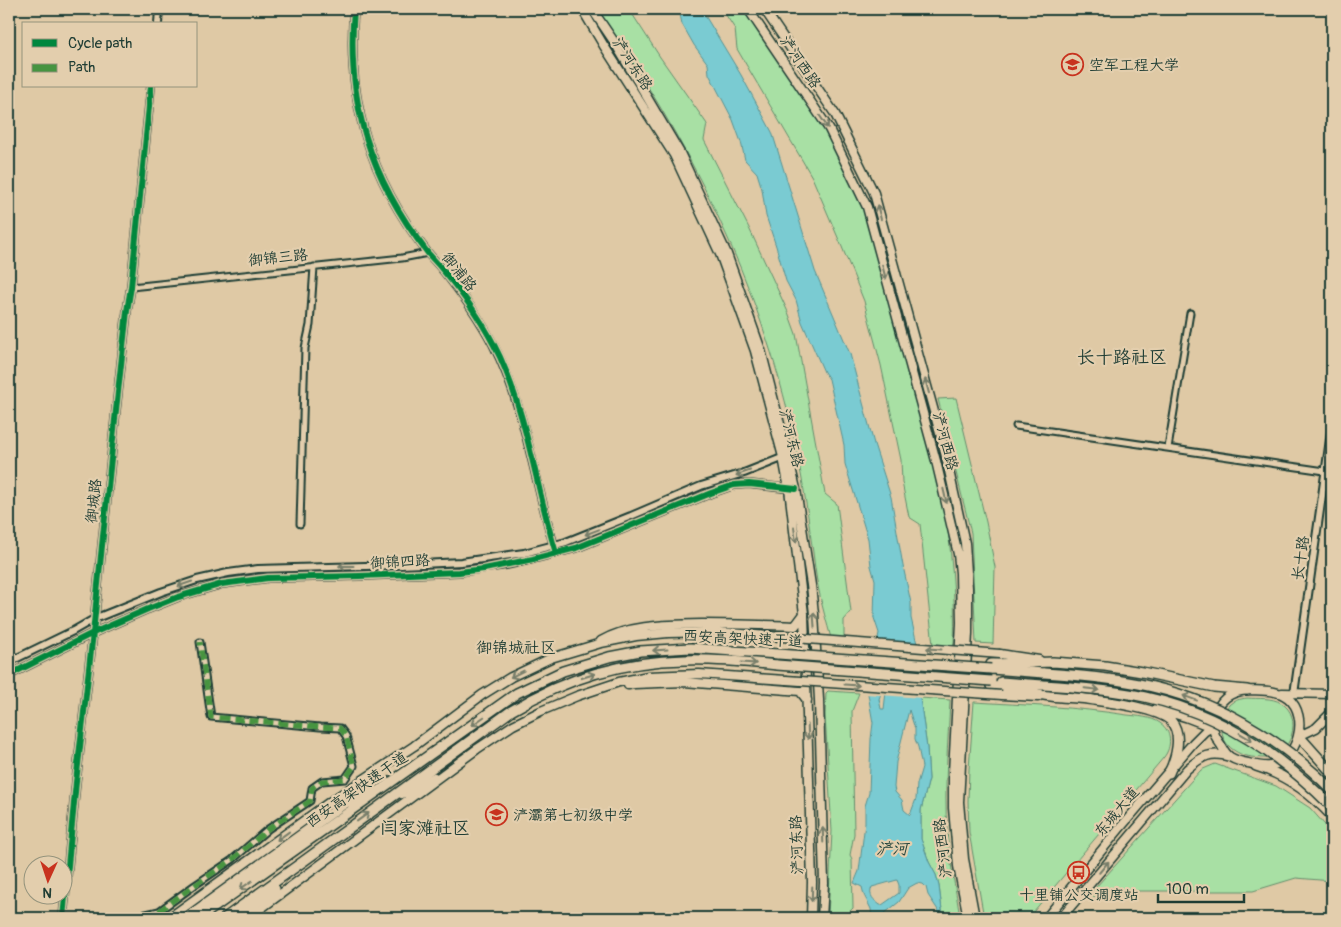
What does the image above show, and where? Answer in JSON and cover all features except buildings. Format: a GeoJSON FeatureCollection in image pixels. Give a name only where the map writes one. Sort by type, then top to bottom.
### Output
{"type":"FeatureCollection","features":[{"type":"Feature","properties":{"kind":"highway","name":"西安高架快速干道"},"geometry":{"type":"LineString","coordinates":[[199,918],[518,693],[563,671],[609,657],[640,651],[690,648],[943,667],[991,666],[1139,684],[1208,704],[1231,715],[1270,738],[1295,756],[1332,790]]}},
{"type":"Feature","properties":{"kind":"highway","name":"西安高架快速干道"},"geometry":{"type":"LineString","coordinates":[[224,918],[511,711],[537,696],[577,679],[622,667],[669,660],[716,660],[991,684],[1043,685],[1100,690],[1144,697],[1169,703],[1232,728],[1269,752],[1300,776],[1332,806]]}},
{"type":"Feature","properties":{"kind":"highway"},"geometry":{"type":"LineString","coordinates":[[991,666],[1053,662],[1123,669],[1214,687],[1247,690]]}},
{"type":"Feature","properties":{"kind":"highway"},"geometry":{"type":"LineString","coordinates":[[991,684],[1054,696],[1125,702],[1156,708],[1213,727]]}},
{"type":"Feature","properties":{"kind":"highway"},"geometry":{"type":"LineString","coordinates":[[1093,700],[1154,712],[1171,722],[1175,729],[1177,744],[1175,759],[1169,772]]}},
{"type":"Feature","properties":{"kind":"highway"},"geometry":{"type":"LineString","coordinates":[[1299,736],[1332,774]]}},
{"type":"Feature","properties":{"kind":"highway"},"geometry":{"type":"LineString","coordinates":[[1256,766],[1293,782],[1320,803],[1332,816]]}},
{"type":"Feature","properties":{"kind":"highway"},"geometry":{"type":"LineString","coordinates":[[186,918],[345,803],[385,787]]}},
{"type":"Feature","properties":{"kind":"highway"},"geometry":{"type":"LineString","coordinates":[[235,918],[330,849],[341,833]]}},
{"type":"Feature","properties":{"kind":"main road","name":"浐河东路"},"geometry":{"type":"LineString","coordinates":[[582,9],[674,155],[720,254],[755,350],[786,456]]}},
{"type":"Feature","properties":{"kind":"main road","name":"浐河东路"},"geometry":{"type":"LineString","coordinates":[[592,9],[615,43],[680,153],[727,254],[761,350],[786,456],[811,585],[819,700],[824,882],[822,918]]}},
{"type":"Feature","properties":{"kind":"main road","name":"浐河西路"},"geometry":{"type":"LineString","coordinates":[[748,9],[829,129],[867,207],[936,461],[958,554],[960,572],[961,615],[952,808],[958,866],[968,918]]}},
{"type":"Feature","properties":{"kind":"main road","name":"浐河西路"},"geometry":{"type":"LineString","coordinates":[[764,9],[836,114],[874,194],[944,448],[966,552],[968,633],[959,802],[964,859],[975,918]]}},
{"type":"Feature","properties":{"kind":"main road","name":"浐河东路"},"geometry":{"type":"LineString","coordinates":[[793,489],[804,614],[812,882],[811,918]]}},
{"type":"Feature","properties":{"kind":"main road"},"geometry":{"type":"LineString","coordinates":[[594,645],[612,634],[658,625],[731,624],[795,626],[804,614]]}},
{"type":"Feature","properties":{"kind":"main road"},"geometry":{"type":"LineString","coordinates":[[168,918],[331,801],[414,746],[489,691],[511,677],[551,658],[594,645],[636,636],[716,632],[1000,654],[1053,662]]}},
{"type":"Feature","properties":{"kind":"main road"},"geometry":{"type":"LineString","coordinates":[[248,918],[513,725],[577,696],[619,682],[648,676],[699,674],[1002,696],[1054,696]]}},
{"type":"Feature","properties":{"kind":"main road"},"geometry":{"type":"LineString","coordinates":[[577,696],[634,684],[684,682],[800,691],[807,700]]}},
{"type":"Feature","properties":{"kind":"main road"},"geometry":{"type":"LineString","coordinates":[[1273,692],[1288,698],[1294,705],[1299,720],[1299,736],[1292,750],[1282,760],[1269,766],[1256,766],[1231,758],[1217,739],[1213,727],[1218,706],[1223,699],[1235,692],[1247,690],[1273,692],[1294,694],[1332,694]]}},
{"type":"Feature","properties":{"kind":"main road"},"geometry":{"type":"LineString","coordinates":[[1299,736],[1316,728],[1332,712]]}},
{"type":"Feature","properties":{"kind":"main road","name":"东城大道"},"geometry":{"type":"LineString","coordinates":[[1046,918],[1120,828],[1205,731],[1213,727]]}},
{"type":"Feature","properties":{"kind":"main road","name":"东城大道"},"geometry":{"type":"LineString","coordinates":[[1061,918],[1187,769],[1206,756],[1216,754],[1231,758]]}},
{"type":"Feature","properties":{"kind":"main road"},"geometry":{"type":"LineString","coordinates":[[382,804],[453,768]]}},
{"type":"Feature","properties":{"kind":"street"},"geometry":{"type":"LineString","coordinates":[[158,22],[159,9]]}},
{"type":"Feature","properties":{"kind":"street","name":"御浦路"},"geometry":{"type":"LineString","coordinates":[[354,9],[352,72],[358,110],[376,167],[400,214],[428,253],[469,304],[481,322],[500,359],[521,417],[556,553]]}},
{"type":"Feature","properties":{"kind":"street","name":"御城路"},"geometry":{"type":"LineString","coordinates":[[63,918],[151,88]]}},
{"type":"Feature","properties":{"kind":"street","name":"御锦三路"},"geometry":{"type":"LineString","coordinates":[[131,287],[402,258],[428,253]]}},
{"type":"Feature","properties":{"kind":"street"},"geometry":{"type":"LineString","coordinates":[[300,524],[305,348],[310,325],[314,267]]}},
{"type":"Feature","properties":{"kind":"street"},"geometry":{"type":"LineString","coordinates":[[1168,448],[1190,314]]}},
{"type":"Feature","properties":{"kind":"street","name":"长十路"},"geometry":{"type":"LineString","coordinates":[[1294,694],[1332,425]]}},
{"type":"Feature","properties":{"kind":"street"},"geometry":{"type":"LineString","coordinates":[[1016,426],[1325,471]]}},
{"type":"Feature","properties":{"kind":"street","name":"御锦四路"},"geometry":{"type":"LineString","coordinates":[[9,662],[94,620],[161,592],[197,580],[258,569],[461,562],[524,553],[554,546],[631,516],[700,486],[744,473],[786,456]]}},
{"type":"Feature","properties":{"kind":"street","name":"御锦四路"},"geometry":{"type":"LineString","coordinates":[[9,675],[93,633],[178,597],[222,584],[268,578],[459,572],[506,565],[576,548],[711,492],[734,485],[750,484],[793,489]]}},
{"type":"Feature","properties":{"kind":"street"},"geometry":{"type":"LineString","coordinates":[[129,918],[159,911],[232,860],[268,829],[310,800],[312,788],[322,781],[345,779],[354,766],[346,736],[340,728],[211,718],[200,642]]}},
{"type":"Feature","properties":{"kind":"green space"},"geometry":{"type":"Polygon","coordinates":[[[596,9],[629,9],[707,124],[704,140],[749,228],[788,312],[796,334],[825,494],[837,504],[851,612],[844,620],[844,639],[831,638],[818,585],[806,501],[794,438],[780,381],[762,324],[741,268],[690,160],[661,108],[630,58],[596,9]]]}},
{"type":"Feature","properties":{"kind":"green space"},"geometry":{"type":"Polygon","coordinates":[[[722,9],[746,9],[840,155],[868,210],[943,497],[954,588],[954,644],[949,646],[933,645],[920,524],[909,517],[902,482],[901,460],[881,365],[864,301],[812,177],[737,49],[735,29],[722,9]]]}},
{"type":"Feature","properties":{"kind":"green space"},"geometry":{"type":"Polygon","coordinates":[[[956,398],[995,567],[993,644],[976,643],[971,533],[938,399],[956,398]]]}},
{"type":"Feature","properties":{"kind":"green space"},"geometry":{"type":"Polygon","coordinates":[[[828,691],[859,693],[852,711],[854,834],[850,855],[852,859],[853,908],[850,911],[850,918],[828,918],[832,831],[825,715],[826,693],[828,691]]]}},
{"type":"Feature","properties":{"kind":"green space"},"geometry":{"type":"Polygon","coordinates":[[[920,698],[950,700],[946,815],[949,853],[960,918],[943,918],[936,875],[921,839],[921,810],[929,779],[920,698]]]}},
{"type":"Feature","properties":{"kind":"green space"},"geometry":{"type":"Polygon","coordinates":[[[1247,698],[1277,701],[1288,709],[1292,717],[1292,735],[1288,744],[1275,756],[1260,758],[1243,755],[1233,750],[1223,737],[1223,717],[1227,708],[1235,701],[1247,698]]]}},
{"type":"Feature","properties":{"kind":"green space"},"geometry":{"type":"Polygon","coordinates":[[[974,702],[1070,708],[1144,717],[1153,719],[1164,726],[1170,739],[1167,753],[1164,757],[1028,918],[984,918],[969,832],[969,769],[974,702]]]}},
{"type":"Feature","properties":{"kind":"green space"},"geometry":{"type":"Polygon","coordinates":[[[1215,764],[1276,786],[1310,808],[1332,833],[1332,881],[1296,878],[1253,891],[1139,891],[1087,897],[1201,770],[1215,764]]]}},
{"type":"Feature","properties":{"kind":"water","name":"浐河"},"geometry":{"type":"Polygon","coordinates":[[[679,9],[701,9],[741,75],[772,132],[815,271],[850,354],[874,444],[891,497],[911,603],[911,618],[917,644],[920,698],[929,779],[921,810],[921,839],[936,875],[943,918],[937,918],[938,910],[928,895],[926,887],[923,884],[917,883],[908,888],[899,902],[885,913],[885,918],[872,918],[871,909],[862,887],[854,883],[859,871],[865,823],[865,806],[869,793],[873,723],[868,694],[879,633],[874,618],[875,580],[871,566],[868,539],[845,464],[844,445],[829,379],[824,372],[802,322],[796,300],[786,281],[766,216],[762,189],[757,173],[745,160],[733,120],[709,74],[708,64],[682,24],[679,9]],[[885,682],[879,699],[881,709],[884,709],[887,683],[885,682]],[[909,710],[896,762],[895,792],[902,800],[904,810],[910,815],[916,799],[917,784],[922,767],[915,739],[915,729],[909,710]],[[897,880],[872,887],[871,895],[880,905],[899,893],[897,880]]]}},
{"type":"Feature","properties":{"kind":"pier"},"geometry":{"type":"Polygon","coordinates":[[[875,641],[919,644],[922,698],[865,694],[866,676],[875,641]]]}},
{"type":"Feature","properties":{"kind":"marked path"},"geometry":{"type":"LineString","coordinates":[[129,918],[159,911],[232,860],[268,829],[310,801],[312,788],[322,781],[345,779],[354,766],[346,736],[340,728],[211,717],[200,642]]}},
{"type":"Feature","properties":{"kind":"cycle path"},"geometry":{"type":"LineString","coordinates":[[354,9],[354,76],[366,138],[390,196],[407,224],[427,252],[467,300],[500,357],[510,381],[525,429],[556,553]]}},
{"type":"Feature","properties":{"kind":"cycle path"},"geometry":{"type":"LineString","coordinates":[[63,918],[151,88]]}},
{"type":"Feature","properties":{"kind":"cycle path"},"geometry":{"type":"LineString","coordinates":[[9,675],[93,633],[148,609],[178,597],[222,584],[268,578],[459,572],[484,569],[576,548],[734,485],[749,484],[796,489]]}},
{"type":"Feature","properties":{"kind":"place","name":"空军工程大学"},"geometry":{"type":"Point","coordinates":[1073,65]}},
{"type":"Feature","properties":{"kind":"place","name":"浐灞第七初级中学"},"geometry":{"type":"Point","coordinates":[497,815]}},
{"type":"Feature","properties":{"kind":"place","name":"十里铺公交调度站"},"geometry":{"type":"Point","coordinates":[1079,872]}},
{"type":"Feature","properties":{"kind":"district","name":"长十路社区"},"geometry":{"type":"Point","coordinates":[1122,357]}},
{"type":"Feature","properties":{"kind":"district","name":"御锦城社区"},"geometry":{"type":"Point","coordinates":[516,648]}},
{"type":"Feature","properties":{"kind":"district","name":"闫家滩社区"},"geometry":{"type":"Point","coordinates":[425,828]}}]}
